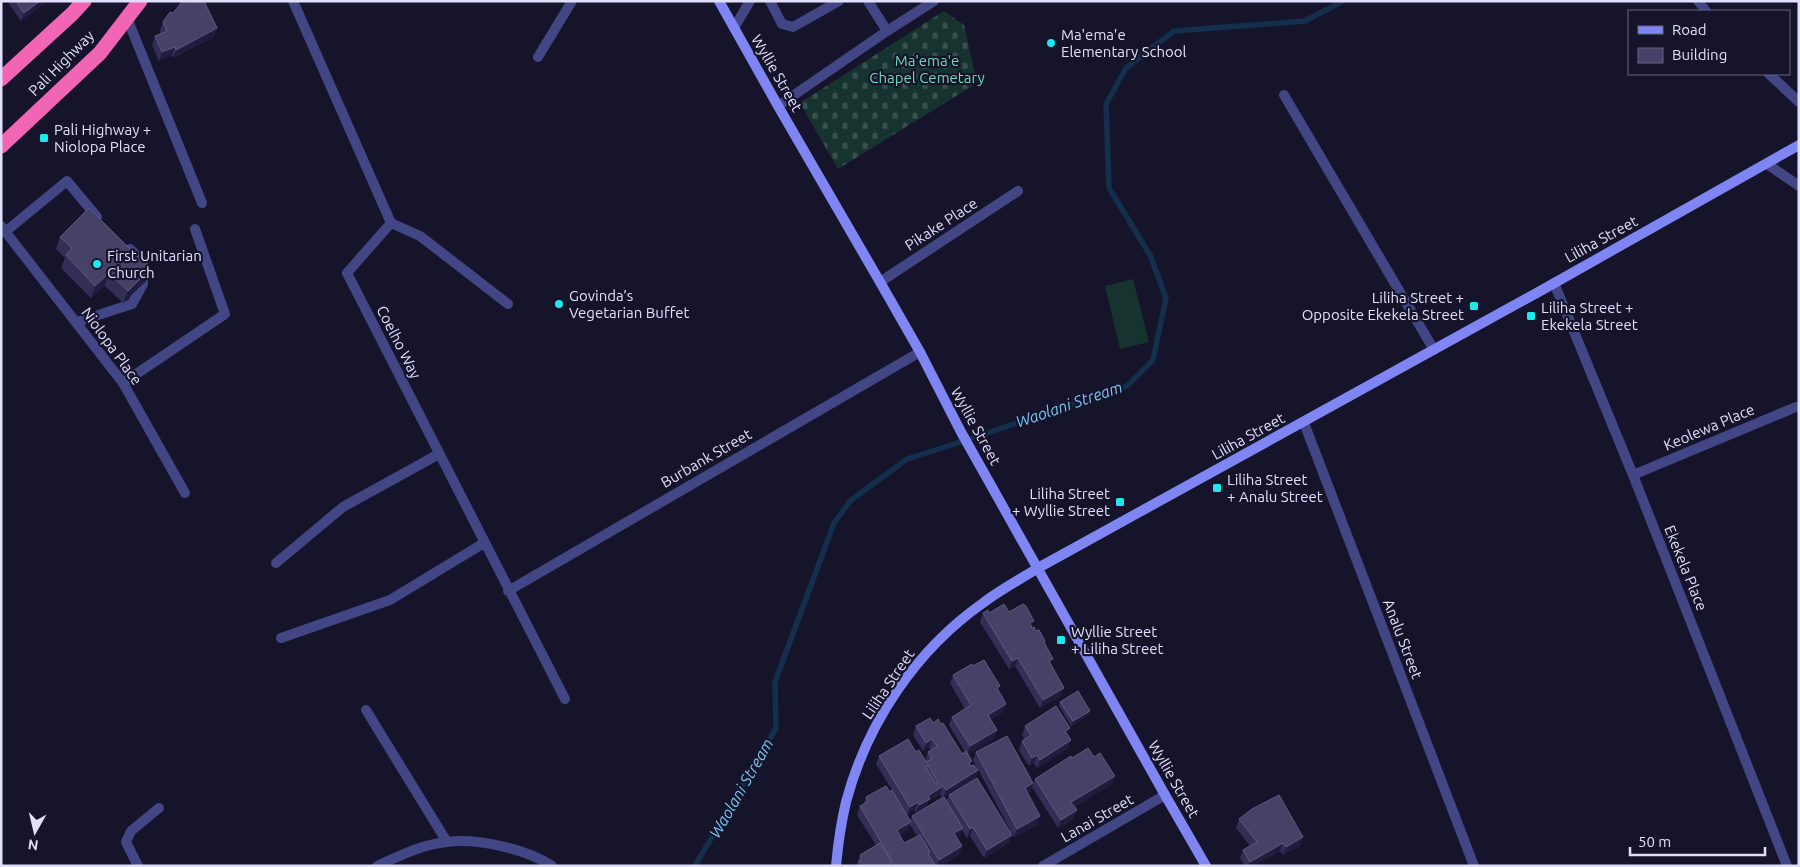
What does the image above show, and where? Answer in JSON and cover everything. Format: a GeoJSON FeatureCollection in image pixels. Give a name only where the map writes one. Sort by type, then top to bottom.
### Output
{"type":"FeatureCollection","features":[{"type":"Feature","properties":{"kind":"highway","name":"Pali Highway"},"geometry":{"type":"LineString","coordinates":[[1,79],[84,1]]}},
{"type":"Feature","properties":{"kind":"highway","name":"Pali Highway"},"geometry":{"type":"LineString","coordinates":[[1,146],[100,53],[140,1]]}},
{"type":"Feature","properties":{"kind":"street"},"geometry":{"type":"LineString","coordinates":[[293,1],[391,223],[420,236],[508,304]]}},
{"type":"Feature","properties":{"kind":"street"},"geometry":{"type":"LineString","coordinates":[[538,57],[572,1]]}},
{"type":"Feature","properties":{"kind":"street","name":"Wyllie Street"},"geometry":{"type":"LineString","coordinates":[[719,1],[920,352],[961,432],[1206,866]]}},
{"type":"Feature","properties":{"kind":"street"},"geometry":{"type":"LineString","coordinates":[[734,28],[750,1]]}},
{"type":"Feature","properties":{"kind":"street"},"geometry":{"type":"LineString","coordinates":[[770,1],[782,24],[793,27],[839,1]]}},
{"type":"Feature","properties":{"kind":"street"},"geometry":{"type":"LineString","coordinates":[[868,1],[887,31]]}},
{"type":"Feature","properties":{"kind":"street"},"geometry":{"type":"LineString","coordinates":[[778,106],[934,1]]}},
{"type":"Feature","properties":{"kind":"street"},"geometry":{"type":"LineString","coordinates":[[127,18],[202,203]]}},
{"type":"Feature","properties":{"kind":"street"},"geometry":{"type":"LineString","coordinates":[[1770,75],[1799,102]]}},
{"type":"Feature","properties":{"kind":"street"},"geometry":{"type":"LineString","coordinates":[[1284,95],[1434,350]]}},
{"type":"Feature","properties":{"kind":"street","name":"Liliha Street"},"geometry":{"type":"LineString","coordinates":[[836,866],[840,830],[846,803],[863,751],[882,715],[908,675],[931,647],[982,603],[1038,568],[1304,423],[1799,145]]}},
{"type":"Feature","properties":{"kind":"street"},"geometry":{"type":"LineString","coordinates":[[1767,164],[1799,186]]}},
{"type":"Feature","properties":{"kind":"street"},"geometry":{"type":"LineString","coordinates":[[3,229],[68,181],[99,220]]}},
{"type":"Feature","properties":{"kind":"street","name":"Pikake Place"},"geometry":{"type":"LineString","coordinates":[[880,282],[1018,191]]}},
{"type":"Feature","properties":{"kind":"street","name":"Coelho Way"},"geometry":{"type":"LineString","coordinates":[[391,223],[347,273],[508,591],[565,699]]}},
{"type":"Feature","properties":{"kind":"street","name":"Niolopa Place"},"geometry":{"type":"LineString","coordinates":[[3,229],[77,322],[123,384],[185,493]]}},
{"type":"Feature","properties":{"kind":"street"},"geometry":{"type":"LineString","coordinates":[[123,384],[225,314],[195,229]]}},
{"type":"Feature","properties":{"kind":"street"},"geometry":{"type":"LineString","coordinates":[[77,322],[132,304],[143,284],[143,262],[123,242]]}},
{"type":"Feature","properties":{"kind":"street","name":"Ekekela Place"},"geometry":{"type":"LineString","coordinates":[[1554,283],[1634,475],[1788,866]]}},
{"type":"Feature","properties":{"kind":"street","name":"Burbank Street"},"geometry":{"type":"LineString","coordinates":[[508,591],[920,352]]}},
{"type":"Feature","properties":{"kind":"street","name":"Keolewa Place"},"geometry":{"type":"LineString","coordinates":[[1634,475],[1796,407]]}},
{"type":"Feature","properties":{"kind":"street","name":"Analu Street"},"geometry":{"type":"LineString","coordinates":[[1304,423],[1474,866]]}},
{"type":"Feature","properties":{"kind":"street"},"geometry":{"type":"LineString","coordinates":[[276,563],[344,508],[439,454]]}},
{"type":"Feature","properties":{"kind":"street"},"geometry":{"type":"LineString","coordinates":[[281,638],[390,600],[484,543]]}},
{"type":"Feature","properties":{"kind":"street"},"geometry":{"type":"LineString","coordinates":[[366,710],[446,842]]}},
{"type":"Feature","properties":{"kind":"street","name":"Lanai Street"},"geometry":{"type":"LineString","coordinates":[[1043,866],[1165,795]]}},
{"type":"Feature","properties":{"kind":"street"},"geometry":{"type":"LineString","coordinates":[[138,866],[126,842],[131,831],[159,808]]}},
{"type":"Feature","properties":{"kind":"street"},"geometry":{"type":"LineString","coordinates":[[377,866],[410,852],[446,842],[505,846],[541,859],[552,866]]}},
{"type":"Feature","properties":{"kind":"green space","name":"Ma'ema'e Chapel Cemetary"},"geometry":{"type":"Polygon","coordinates":[[[944,11],[964,25],[977,83],[838,169],[800,103],[944,11]]]}},
{"type":"Feature","properties":{"kind":"green space"},"geometry":{"type":"Polygon","coordinates":[[[1133,279],[1149,342],[1120,349],[1105,286],[1133,279]]]}},
{"type":"Feature","properties":{"kind":"building"},"geometry":{"type":"Polygon","coordinates":[[[16,1],[40,1],[24,13],[16,1]]]}},
{"type":"Feature","properties":{"kind":"building"},"geometry":{"type":"Polygon","coordinates":[[[185,1],[198,1],[199,3],[204,1],[217,28],[176,50],[175,47],[162,52],[155,36],[167,31],[163,22],[170,12],[173,13],[185,1]]]}},
{"type":"Feature","properties":{"kind":"building","name":"First Unitarian Church"},"geometry":{"type":"Polygon","coordinates":[[[89,208],[150,269],[128,291],[109,273],[95,286],[66,255],[72,248],[60,237],[89,208]]]}},
{"type":"Feature","properties":{"kind":"building"},"geometry":{"type":"Polygon","coordinates":[[[1004,604],[1009,612],[1023,604],[1026,606],[1034,621],[1030,623],[1032,628],[1034,627],[1036,631],[1039,630],[1053,659],[1049,661],[1064,688],[1043,700],[1018,658],[1012,661],[983,613],[988,610],[989,613],[1004,604]]]}},
{"type":"Feature","properties":{"kind":"building"},"geometry":{"type":"Polygon","coordinates":[[[984,660],[1000,686],[997,688],[1006,704],[988,715],[997,730],[970,746],[952,717],[971,705],[953,675],[972,664],[973,666],[984,660]]]}},
{"type":"Feature","properties":{"kind":"building"},"geometry":{"type":"Polygon","coordinates":[[[1078,691],[1090,711],[1073,721],[1060,702],[1078,691]]]}},
{"type":"Feature","properties":{"kind":"building"},"geometry":{"type":"Polygon","coordinates":[[[1056,706],[1070,728],[1065,731],[1071,740],[1040,760],[1037,755],[1032,758],[1022,741],[1031,735],[1025,726],[1056,706]]]}},
{"type":"Feature","properties":{"kind":"building"},"geometry":{"type":"Polygon","coordinates":[[[930,718],[933,723],[938,719],[941,724],[943,723],[962,754],[966,751],[972,761],[969,763],[971,766],[974,765],[978,770],[946,790],[943,786],[928,796],[930,799],[919,805],[918,802],[910,807],[879,756],[908,739],[916,752],[919,750],[926,762],[932,759],[928,752],[937,746],[932,739],[926,743],[916,726],[930,718]],[[928,765],[926,767],[936,784],[938,783],[928,765]]]}},
{"type":"Feature","properties":{"kind":"building"},"geometry":{"type":"Polygon","coordinates":[[[1007,736],[1033,783],[1025,788],[1040,816],[1017,829],[976,752],[1007,736]]]}},
{"type":"Feature","properties":{"kind":"building"},"geometry":{"type":"Polygon","coordinates":[[[1088,748],[1094,757],[1100,753],[1115,776],[1071,802],[1077,810],[1061,820],[1035,779],[1071,756],[1072,758],[1088,748]]]}},
{"type":"Feature","properties":{"kind":"building"},"geometry":{"type":"Polygon","coordinates":[[[977,778],[1012,835],[987,850],[973,827],[970,829],[949,795],[977,778]]]}},
{"type":"Feature","properties":{"kind":"building"},"geometry":{"type":"Polygon","coordinates":[[[886,786],[890,792],[892,790],[911,822],[897,830],[904,843],[920,835],[930,852],[928,854],[936,866],[895,866],[860,806],[868,802],[866,797],[886,786]]]}},
{"type":"Feature","properties":{"kind":"building"},"geometry":{"type":"Polygon","coordinates":[[[1279,795],[1303,837],[1286,847],[1283,843],[1250,862],[1243,850],[1257,842],[1239,819],[1252,809],[1279,795]]]}},
{"type":"Feature","properties":{"kind":"building"},"geometry":{"type":"Polygon","coordinates":[[[944,797],[963,828],[954,833],[962,846],[939,860],[912,816],[944,797]]]}},
{"type":"Feature","properties":{"kind":"building"},"geometry":{"type":"Polygon","coordinates":[[[880,843],[892,863],[889,866],[862,866],[859,861],[862,859],[860,855],[880,843]]]}},
{"type":"Feature","properties":{"kind":"waterway","name":"Waolani Stream"},"geometry":{"type":"LineString","coordinates":[[695,866],[776,728],[775,682],[834,523],[850,501],[907,459],[1127,386],[1153,360],[1166,298],[1150,255],[1109,188],[1106,104],[1126,68],[1174,31],[1305,21],[1343,1]]}},
{"type":"Feature","properties":{"kind":"place","name":"Ma'ema'e Elementary School"},"geometry":{"type":"Point","coordinates":[1051,43]}},
{"type":"Feature","properties":{"kind":"place","name":"Pali Highway + Niolopa Place"},"geometry":{"type":"Point","coordinates":[44,138]}},
{"type":"Feature","properties":{"kind":"place","name":"First Unitarian Church"},"geometry":{"type":"Point","coordinates":[97,264]}},
{"type":"Feature","properties":{"kind":"place","name":"Govinda’s Vegetarian Buffet"},"geometry":{"type":"Point","coordinates":[559,304]}},
{"type":"Feature","properties":{"kind":"place","name":"Liliha Street + Opposite Ekekela Street"},"geometry":{"type":"Point","coordinates":[1474,306]}},
{"type":"Feature","properties":{"kind":"place","name":"Liliha Street + Ekekela Street"},"geometry":{"type":"Point","coordinates":[1531,316]}},
{"type":"Feature","properties":{"kind":"place","name":"Liliha Street + Analu Street"},"geometry":{"type":"Point","coordinates":[1217,488]}},
{"type":"Feature","properties":{"kind":"place","name":"Liliha Street + Wyllie Street"},"geometry":{"type":"Point","coordinates":[1120,502]}},
{"type":"Feature","properties":{"kind":"place","name":"Wyllie Street + Liliha Street"},"geometry":{"type":"Point","coordinates":[1061,640]}}]}
